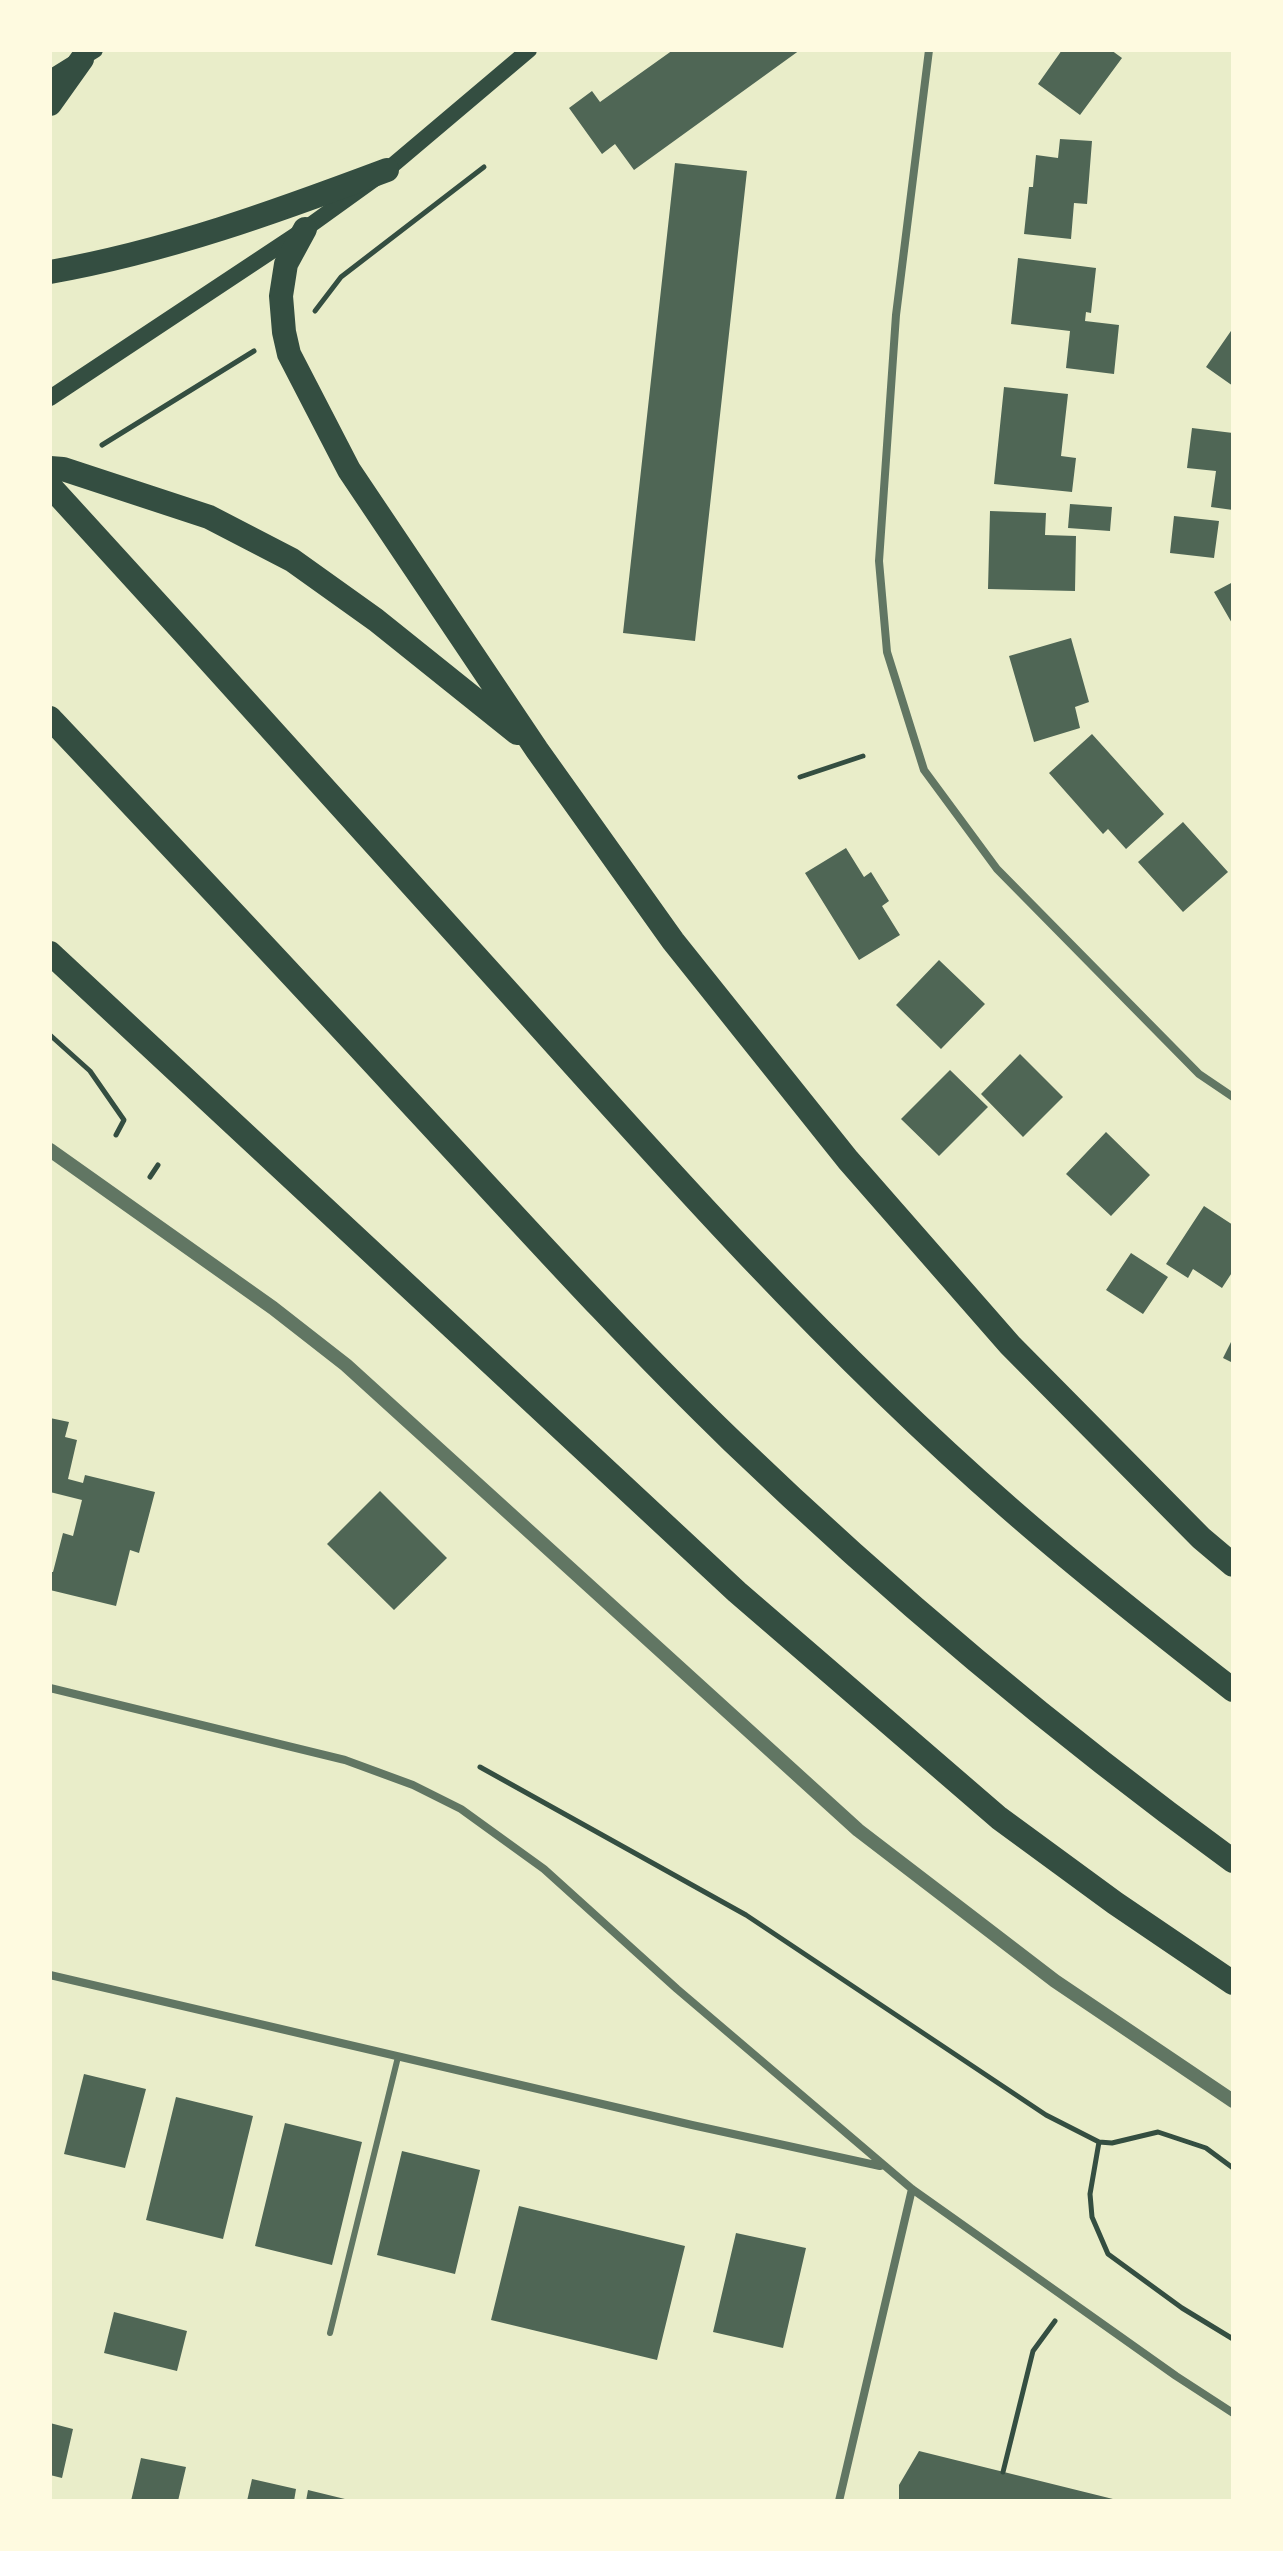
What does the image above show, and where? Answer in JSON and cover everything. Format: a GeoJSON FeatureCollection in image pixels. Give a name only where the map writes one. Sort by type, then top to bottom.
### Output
{"type":"FeatureCollection","features":[{"type":"Feature","properties":{"kind":"highway"},"geometry":{"type":"LineString","coordinates":[[50,104],[88,55]]}},
{"type":"Feature","properties":{"kind":"highway"},"geometry":{"type":"LineString","coordinates":[[50,272],[107,262],[239,225],[387,170]]}},
{"type":"Feature","properties":{"kind":"highway"},"geometry":{"type":"LineString","coordinates":[[305,229],[286,264],[281,296],[289,354],[349,470],[537,750],[673,941],[848,1160],[1010,1345],[1191,1529],[1233,1565]]}},
{"type":"Feature","properties":{"kind":"highway"},"geometry":{"type":"LineString","coordinates":[[50,468],[63,469],[209,517],[292,560],[376,620],[537,750]]}},
{"type":"Feature","properties":{"kind":"highway"},"geometry":{"type":"LineString","coordinates":[[50,486],[699,1205],[787,1295],[1006,1506],[1233,1690]]}},
{"type":"Feature","properties":{"kind":"highway"},"geometry":{"type":"LineString","coordinates":[[50,718],[585,1291],[729,1438],[828,1532],[948,1635],[1072,1738],[1233,1861]]}},
{"type":"Feature","properties":{"kind":"highway"},"geometry":{"type":"LineString","coordinates":[[50,953],[737,1592],[999,1818],[1115,1903],[1233,1983]]}},
{"type":"Feature","properties":{"kind":"main road"},"geometry":{"type":"LineString","coordinates":[[50,398],[305,229],[387,170],[529,50]]}},
{"type":"Feature","properties":{"kind":"main road"},"geometry":{"type":"LineString","coordinates":[[50,78],[88,55]]}},
{"type":"Feature","properties":{"kind":"street"},"geometry":{"type":"LineString","coordinates":[[929,50],[896,315],[879,561],[887,652],[924,770],[997,869],[1199,1074],[1233,1097]]}},
{"type":"Feature","properties":{"kind":"street"},"geometry":{"type":"LineString","coordinates":[[50,1150],[273,1308],[346,1365],[858,1830],[1055,1981],[1233,2101]]}},
{"type":"Feature","properties":{"kind":"street"},"geometry":{"type":"LineString","coordinates":[[50,1688],[345,1760],[413,1785],[461,1809],[544,1869],[677,1989],[912,2189],[1233,2413]]}},
{"type":"Feature","properties":{"kind":"street"},"geometry":{"type":"LineString","coordinates":[[50,1975],[884,2167]]}},
{"type":"Feature","properties":{"kind":"street"},"geometry":{"type":"LineString","coordinates":[[839,2501],[912,2189]]}},
{"type":"Feature","properties":{"kind":"lane"},"geometry":{"type":"LineString","coordinates":[[330,2333],[398,2057]]}},
{"type":"Feature","properties":{"kind":"path"},"geometry":{"type":"LineString","coordinates":[[312,315],[341,277],[484,167]]}},
{"type":"Feature","properties":{"kind":"path"},"geometry":{"type":"LineString","coordinates":[[98,448],[265,344]]}},
{"type":"Feature","properties":{"kind":"path"},"geometry":{"type":"LineString","coordinates":[[800,777],[863,756]]}},
{"type":"Feature","properties":{"kind":"path"},"geometry":{"type":"LineString","coordinates":[[50,1035],[90,1071],[124,1120],[116,1135]]}},
{"type":"Feature","properties":{"kind":"path"},"geometry":{"type":"LineString","coordinates":[[150,1177],[158,1165]]}},
{"type":"Feature","properties":{"kind":"path"},"geometry":{"type":"LineString","coordinates":[[480,1767],[746,1915],[1046,2115],[1099,2142],[1112,2143],[1158,2132],[1206,2148],[1233,2168]]}},
{"type":"Feature","properties":{"kind":"path"},"geometry":{"type":"LineString","coordinates":[[1099,2142],[1090,2194],[1092,2217],[1108,2254],[1182,2308],[1233,2339]]}},
{"type":"Feature","properties":{"kind":"path"},"geometry":{"type":"LineString","coordinates":[[1003,2472],[1033,2351],[1070,2301]]}},
{"type":"Feature","properties":{"kind":"building"},"geometry":{"type":"Polygon","coordinates":[[[673,50],[800,50],[634,170],[615,144],[602,154],[569,108],[592,91],[600,102],[673,50]]]}},
{"type":"Feature","properties":{"kind":"building"},"geometry":{"type":"Polygon","coordinates":[[[1062,50],[1111,50],[1122,58],[1080,115],[1038,84],[1062,50]]]}},
{"type":"Feature","properties":{"kind":"building"},"geometry":{"type":"Polygon","coordinates":[[[1060,139],[1092,141],[1087,204],[1074,203],[1071,239],[1024,234],[1036,155],[1058,158],[1060,139]]]}},
{"type":"Feature","properties":{"kind":"building"},"geometry":{"type":"Polygon","coordinates":[[[675,163],[747,171],[695,641],[623,633],[675,163]]]}},
{"type":"Feature","properties":{"kind":"building"},"geometry":{"type":"Polygon","coordinates":[[[1018,258],[1096,268],[1091,313],[1086,312],[1085,321],[1119,325],[1114,374],[1066,368],[1070,331],[1011,324],[1018,258]]]}},
{"type":"Feature","properties":{"kind":"building"},"geometry":{"type":"Polygon","coordinates":[[[1233,328],[1233,386],[1206,367],[1233,328]]]}},
{"type":"Feature","properties":{"kind":"building"},"geometry":{"type":"Polygon","coordinates":[[[1004,387],[1068,394],[1061,456],[1076,458],[1072,492],[994,484],[1004,387]]]}},
{"type":"Feature","properties":{"kind":"building"},"geometry":{"type":"Polygon","coordinates":[[[1192,428],[1233,433],[1233,510],[1211,507],[1216,471],[1187,468],[1192,428]]]}},
{"type":"Feature","properties":{"kind":"building"},"geometry":{"type":"Polygon","coordinates":[[[1070,504],[1112,507],[1110,531],[1068,528],[1070,504]]]}},
{"type":"Feature","properties":{"kind":"building"},"geometry":{"type":"Polygon","coordinates":[[[990,511],[1046,513],[1045,535],[1076,536],[1075,591],[988,589],[990,511]]]}},
{"type":"Feature","properties":{"kind":"building"},"geometry":{"type":"Polygon","coordinates":[[[1174,516],[1219,521],[1214,558],[1170,553],[1174,516]]]}},
{"type":"Feature","properties":{"kind":"building"},"geometry":{"type":"Polygon","coordinates":[[[1233,582],[1233,625],[1214,592],[1233,582]]]}},
{"type":"Feature","properties":{"kind":"building"},"geometry":{"type":"Polygon","coordinates":[[[1071,638],[1089,702],[1075,707],[1080,728],[1034,742],[1009,656],[1071,638]]]}},
{"type":"Feature","properties":{"kind":"building"},"geometry":{"type":"Polygon","coordinates":[[[1092,734],[1164,814],[1126,849],[1108,829],[1103,834],[1049,773],[1092,734]]]}},
{"type":"Feature","properties":{"kind":"building"},"geometry":{"type":"Polygon","coordinates":[[[1183,822],[1228,872],[1183,912],[1138,862],[1183,822]]]}},
{"type":"Feature","properties":{"kind":"building"},"geometry":{"type":"Polygon","coordinates":[[[846,848],[864,877],[871,872],[889,901],[882,906],[900,935],[859,960],[805,873],[846,848]]]}},
{"type":"Feature","properties":{"kind":"building"},"geometry":{"type":"Polygon","coordinates":[[[939,960],[985,1004],[941,1049],[896,1005],[939,960]]]}},
{"type":"Feature","properties":{"kind":"building"},"geometry":{"type":"Polygon","coordinates":[[[1020,1054],[1063,1097],[1023,1137],[981,1094],[1020,1054]]]}},
{"type":"Feature","properties":{"kind":"building"},"geometry":{"type":"Polygon","coordinates":[[[950,1070],[988,1107],[939,1156],[901,1119],[950,1070]]]}},
{"type":"Feature","properties":{"kind":"building"},"geometry":{"type":"Polygon","coordinates":[[[1106,1132],[1150,1175],[1111,1216],[1066,1174],[1106,1132]]]}},
{"type":"Feature","properties":{"kind":"building"},"geometry":{"type":"Polygon","coordinates":[[[1204,1206],[1233,1225],[1233,1271],[1222,1288],[1193,1269],[1188,1278],[1166,1264],[1204,1206]]]}},
{"type":"Feature","properties":{"kind":"building"},"geometry":{"type":"Polygon","coordinates":[[[1131,1253],[1168,1277],[1143,1314],[1106,1290],[1131,1253]]]}},
{"type":"Feature","properties":{"kind":"building"},"geometry":{"type":"Polygon","coordinates":[[[1233,1338],[1233,1363],[1223,1358],[1233,1338]]]}},
{"type":"Feature","properties":{"kind":"building"},"geometry":{"type":"Polygon","coordinates":[[[50,1418],[69,1422],[65,1437],[77,1440],[68,1479],[83,1483],[85,1475],[155,1492],[139,1553],[130,1550],[116,1606],[50,1590],[50,1572],[53,1572],[63,1533],[73,1536],[82,1500],[50,1492],[50,1418]]]}},
{"type":"Feature","properties":{"kind":"building"},"geometry":{"type":"Polygon","coordinates":[[[380,1491],[447,1558],[394,1610],[327,1544],[380,1491]]]}},
{"type":"Feature","properties":{"kind":"building"},"geometry":{"type":"Polygon","coordinates":[[[84,2074],[146,2089],[125,2168],[64,2154],[84,2074]]]}},
{"type":"Feature","properties":{"kind":"building"},"geometry":{"type":"Polygon","coordinates":[[[176,2097],[253,2116],[223,2239],[146,2220],[176,2097]]]}},
{"type":"Feature","properties":{"kind":"building"},"geometry":{"type":"Polygon","coordinates":[[[285,2123],[362,2142],[332,2265],[255,2246],[285,2123]]]}},
{"type":"Feature","properties":{"kind":"building"},"geometry":{"type":"Polygon","coordinates":[[[402,2151],[480,2170],[455,2274],[377,2255],[402,2151]]]}},
{"type":"Feature","properties":{"kind":"building"},"geometry":{"type":"Polygon","coordinates":[[[519,2206],[685,2246],[657,2360],[491,2320],[519,2206]]]}},
{"type":"Feature","properties":{"kind":"building"},"geometry":{"type":"Polygon","coordinates":[[[736,2233],[806,2248],[783,2348],[713,2332],[736,2233]]]}},
{"type":"Feature","properties":{"kind":"building"},"geometry":{"type":"Polygon","coordinates":[[[114,2312],[187,2331],[177,2371],[104,2353],[114,2312]]]}},
{"type":"Feature","properties":{"kind":"building"},"geometry":{"type":"Polygon","coordinates":[[[50,2423],[73,2429],[62,2478],[50,2475],[50,2423]]]}},
{"type":"Feature","properties":{"kind":"building"},"geometry":{"type":"Polygon","coordinates":[[[919,2451],[1117,2501],[899,2501],[899,2485],[919,2451]]]}},
{"type":"Feature","properties":{"kind":"building"},"geometry":{"type":"Polygon","coordinates":[[[141,2458],[186,2467],[178,2501],[131,2501],[141,2458]]]}},
{"type":"Feature","properties":{"kind":"building"},"geometry":{"type":"Polygon","coordinates":[[[252,2479],[296,2489],[294,2501],[247,2501],[252,2479]]]}},
{"type":"Feature","properties":{"kind":"building"},"geometry":{"type":"Polygon","coordinates":[[[308,2490],[349,2500],[349,2501],[306,2501],[308,2490]]]}}]}
